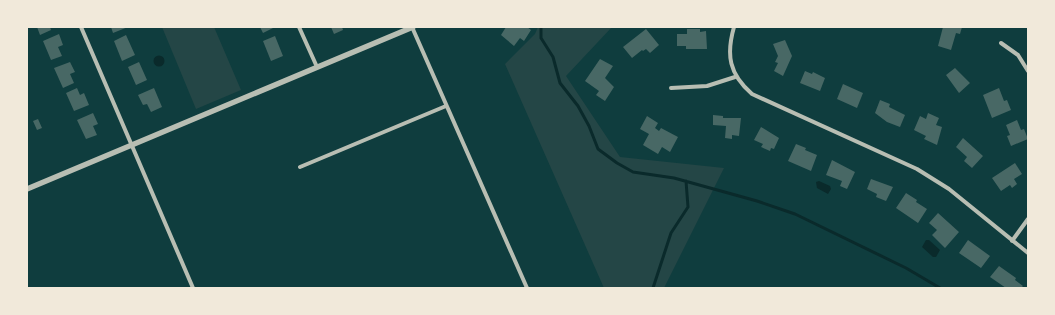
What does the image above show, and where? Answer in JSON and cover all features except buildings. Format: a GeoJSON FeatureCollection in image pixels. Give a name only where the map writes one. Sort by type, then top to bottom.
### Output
{"type":"FeatureCollection","features":[{"type":"Feature","properties":{"kind":"street"},"geometry":{"type":"LineString","coordinates":[[81,27],[194,288]]}},
{"type":"Feature","properties":{"kind":"street"},"geometry":{"type":"LineString","coordinates":[[299,27],[317,67]]}},
{"type":"Feature","properties":{"kind":"street"},"geometry":{"type":"LineString","coordinates":[[27,189],[412,27],[527,288]]}},
{"type":"Feature","properties":{"kind":"street"},"geometry":{"type":"LineString","coordinates":[[734,27],[729,54],[735,77],[752,94],[762,100],[895,159],[930,177],[959,197],[1028,253]]}},
{"type":"Feature","properties":{"kind":"street"},"geometry":{"type":"LineString","coordinates":[[1001,43],[1018,55],[1028,71]]}},
{"type":"Feature","properties":{"kind":"street"},"geometry":{"type":"LineString","coordinates":[[671,88],[707,86],[735,77]]}},
{"type":"Feature","properties":{"kind":"street"},"geometry":{"type":"LineString","coordinates":[[300,167],[446,106]]}},
{"type":"Feature","properties":{"kind":"street"},"geometry":{"type":"LineString","coordinates":[[1012,241],[1028,219]]}},
{"type":"Feature","properties":{"kind":"shaded area"},"geometry":{"type":"Polygon","coordinates":[[[162,27],[214,27],[241,90],[196,109],[162,27]]]}},
{"type":"Feature","properties":{"kind":"shaded area"},"geometry":{"type":"Polygon","coordinates":[[[538,27],[612,27],[566,76],[620,157],[724,168],[664,288],[604,288],[505,64],[535,34],[538,27]]]}},
{"type":"Feature","properties":{"kind":"shaded area"},"geometry":{"type":"Polygon","coordinates":[[[157,56],[161,56],[163,57],[163,65],[157,66],[154,63],[154,59],[157,56]]]}},
{"type":"Feature","properties":{"kind":"shaded area"},"geometry":{"type":"Polygon","coordinates":[[[819,181],[830,186],[831,189],[828,194],[817,188],[816,182],[819,181]]]}},
{"type":"Feature","properties":{"kind":"shaded area"},"geometry":{"type":"Polygon","coordinates":[[[926,240],[929,240],[940,250],[936,257],[933,257],[922,247],[926,240]]]}},
{"type":"Feature","properties":{"kind":"waterway"},"geometry":{"type":"LineString","coordinates":[[541,27],[541,38],[553,57],[560,83],[578,106],[589,126],[598,149],[617,163],[633,172],[674,178],[757,201],[795,214],[906,268],[940,288]]}},
{"type":"Feature","properties":{"kind":"waterway"},"geometry":{"type":"LineString","coordinates":[[653,288],[671,233],[688,207],[686,181]]}}]}
